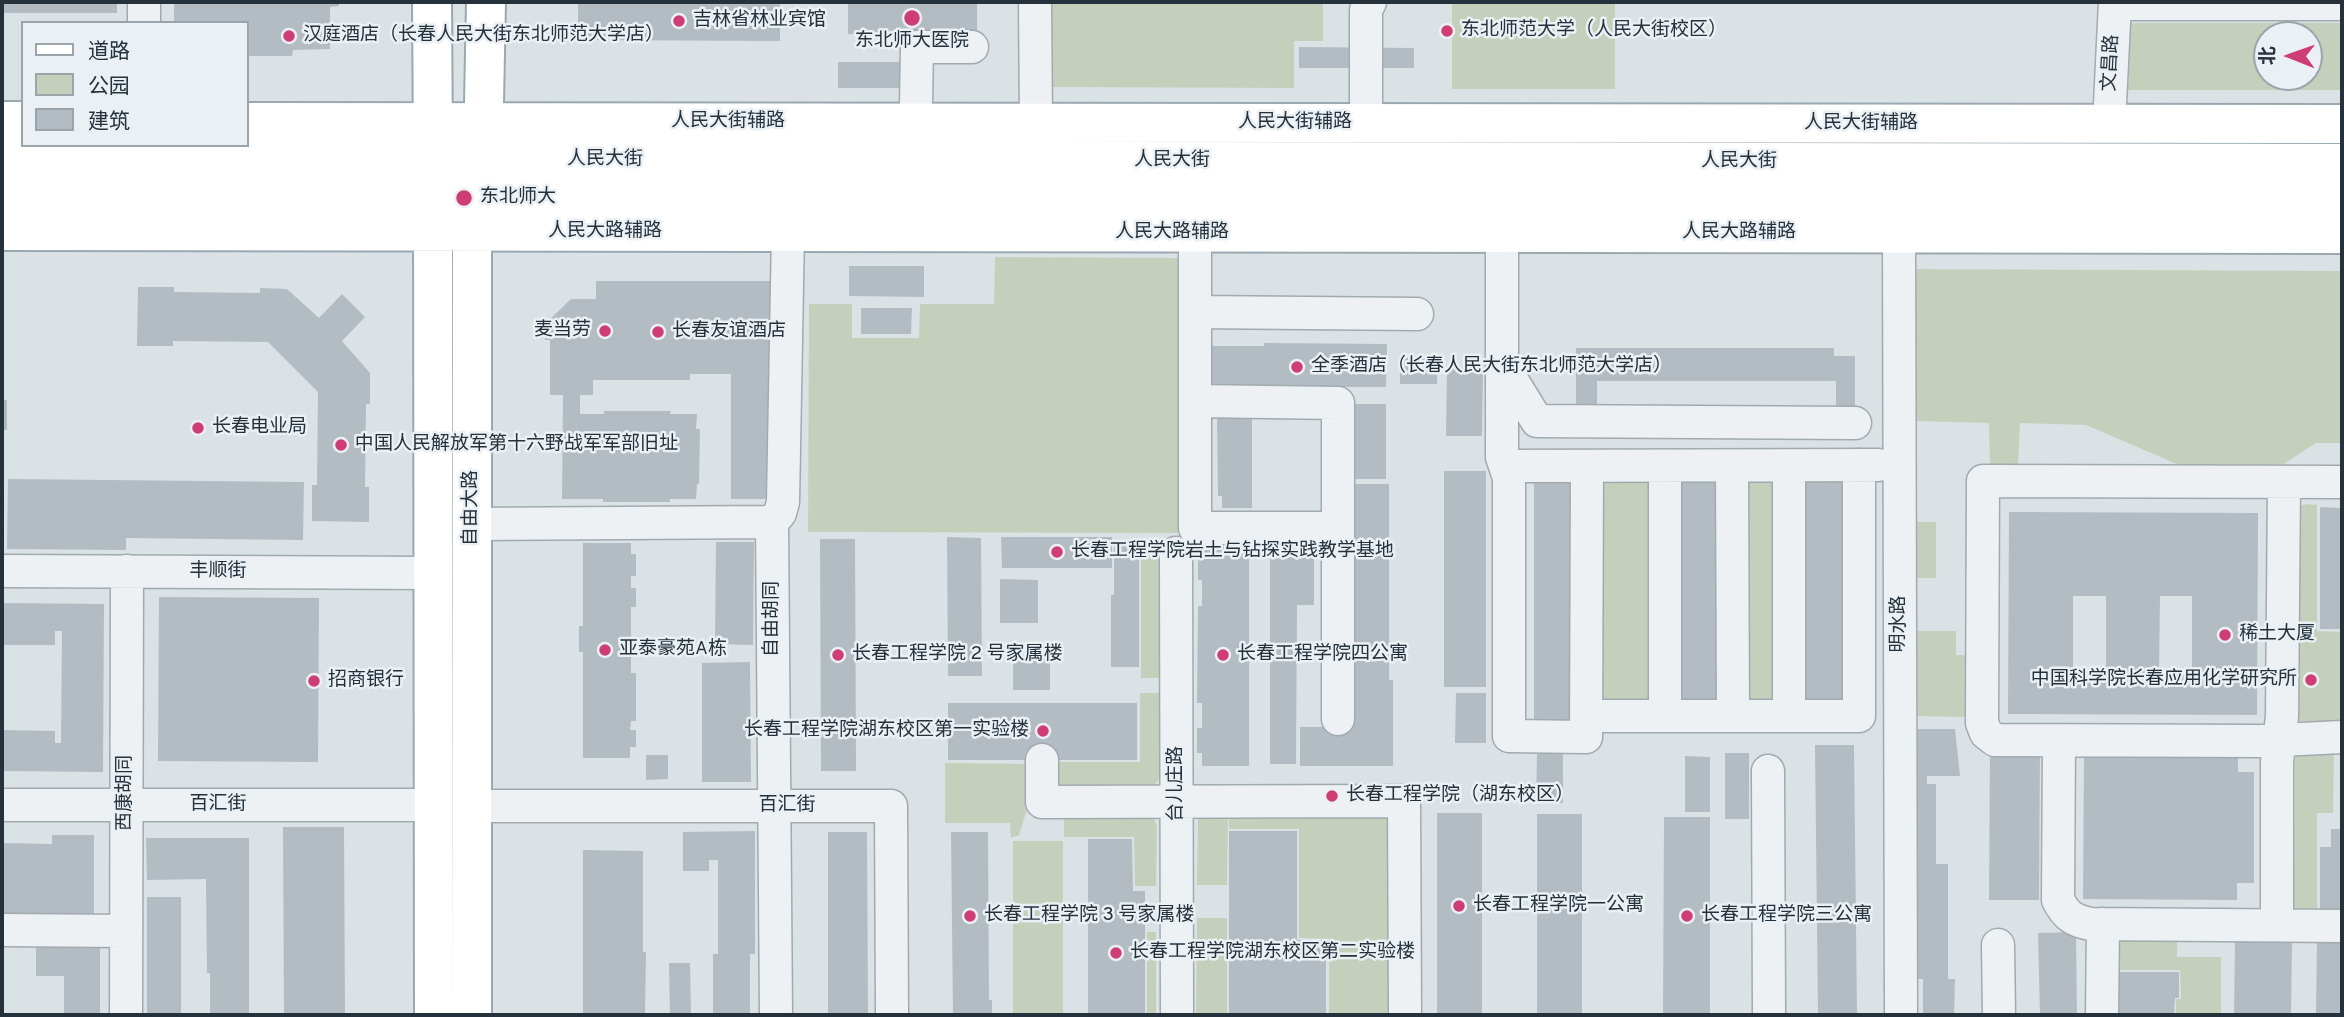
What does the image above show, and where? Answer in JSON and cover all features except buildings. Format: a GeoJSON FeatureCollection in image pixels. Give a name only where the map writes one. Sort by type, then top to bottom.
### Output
{"type":"FeatureCollection","features":[{"type":"Feature","properties":{"kind":"main road","name":"自由大路"},"geometry":{"type":"LineString","coordinates":[[432,2],[434,1015]]}},
{"type":"Feature","properties":{"kind":"main road","name":"自由大路"},"geometry":{"type":"LineString","coordinates":[[472,1015],[472,524],[477,196],[483,122],[486,2]]}},
{"type":"Feature","properties":{"kind":"main road"},"geometry":{"type":"LineString","coordinates":[[2,121],[21,121]]}},
{"type":"Feature","properties":{"kind":"main road","name":"人民大街辅路"},"geometry":{"type":"LineString","coordinates":[[248,122],[2342,124]]}},
{"type":"Feature","properties":{"kind":"main road","name":"人民大街"},"geometry":{"type":"LineString","coordinates":[[2,159],[433,196]]}},
{"type":"Feature","properties":{"kind":"main road","name":"人民大街"},"geometry":{"type":"LineString","coordinates":[[477,196],[2342,163]]}},
{"type":"Feature","properties":{"kind":"main road","name":"人民大街"},"geometry":{"type":"LineString","coordinates":[[2,194],[2342,196]]}},
{"type":"Feature","properties":{"kind":"main road","name":"人民大路辅路"},"geometry":{"type":"LineString","coordinates":[[2,231],[433,196],[477,196],[788,232],[2342,234]]}},
{"type":"Feature","properties":{"kind":"street"},"geometry":{"type":"LineString","coordinates":[[144,2],[144,21]]}},
{"type":"Feature","properties":{"kind":"street"},"geometry":{"type":"LineString","coordinates":[[1035,2],[1036,122]]}},
{"type":"Feature","properties":{"kind":"street"},"geometry":{"type":"LineString","coordinates":[[1343,2],[1348,10],[1357,123]]}},
{"type":"Feature","properties":{"kind":"street"},"geometry":{"type":"LineString","coordinates":[[1357,123],[1366,10],[1370,2]]}},
{"type":"Feature","properties":{"kind":"street"},"geometry":{"type":"LineString","coordinates":[[2115,3],[2342,4]]}},
{"type":"Feature","properties":{"kind":"street","name":"文昌路"},"geometry":{"type":"LineString","coordinates":[[2109,124],[2115,3]]}},
{"type":"Feature","properties":{"kind":"street"},"geometry":{"type":"LineString","coordinates":[[916,104],[917,47],[972,47]]}},
{"type":"Feature","properties":{"kind":"street","name":"自由胡同"},"geometry":{"type":"LineString","coordinates":[[776,1015],[772,522],[780,513],[783,502],[788,232]]}},
{"type":"Feature","properties":{"kind":"street"},"geometry":{"type":"LineString","coordinates":[[1195,233],[1195,528],[1338,528]]}},
{"type":"Feature","properties":{"kind":"street"},"geometry":{"type":"LineString","coordinates":[[1502,233],[1502,457],[1509,478],[1509,736],[1586,737],[1587,466]]}},
{"type":"Feature","properties":{"kind":"street","name":"明水路"},"geometry":{"type":"LineString","coordinates":[[1899,233],[1901,1015]]}},
{"type":"Feature","properties":{"kind":"street"},"geometry":{"type":"LineString","coordinates":[[1195,313],[1417,314]]}},
{"type":"Feature","properties":{"kind":"street"},"geometry":{"type":"LineString","coordinates":[[1502,364],[1537,421],[1855,423]]}},
{"type":"Feature","properties":{"kind":"street"},"geometry":{"type":"LineString","coordinates":[[1195,401],[1338,403],[1338,719]]}},
{"type":"Feature","properties":{"kind":"street"},"geometry":{"type":"LineString","coordinates":[[1505,467],[1900,465]]}},
{"type":"Feature","properties":{"kind":"street"},"geometry":{"type":"LineString","coordinates":[[1665,466],[1665,716]]}},
{"type":"Feature","properties":{"kind":"street"},"geometry":{"type":"LineString","coordinates":[[1732,466],[1733,716]]}},
{"type":"Feature","properties":{"kind":"street"},"geometry":{"type":"LineString","coordinates":[[1789,466],[1789,716]]}},
{"type":"Feature","properties":{"kind":"street"},"geometry":{"type":"LineString","coordinates":[[1586,716],[1859,716],[1859,466]]}},
{"type":"Feature","properties":{"kind":"street"},"geometry":{"type":"LineString","coordinates":[[2342,482],[1983,481],[1982,723],[1986,733],[1995,740],[2342,737]]}},
{"type":"Feature","properties":{"kind":"street"},"geometry":{"type":"LineString","coordinates":[[2277,925],[2277,761],[2282,716],[2284,482]]}},
{"type":"Feature","properties":{"kind":"street"},"geometry":{"type":"LineString","coordinates":[[472,524],[772,522]]}},
{"type":"Feature","properties":{"kind":"street","name":"台儿庄路"},"geometry":{"type":"LineString","coordinates":[[1176,553],[1177,1015]]}},
{"type":"Feature","properties":{"kind":"street","name":"丰顺街"},"geometry":{"type":"LineString","coordinates":[[2,571],[434,573]]}},
{"type":"Feature","properties":{"kind":"street","name":"西康胡同"},"geometry":{"type":"LineString","coordinates":[[126,1015],[127,571]]}},
{"type":"Feature","properties":{"kind":"street"},"geometry":{"type":"LineString","coordinates":[[2059,741],[2058,900],[2064,912],[2076,921],[2103,924],[2342,926]]}},
{"type":"Feature","properties":{"kind":"street"},"geometry":{"type":"LineString","coordinates":[[1042,760],[1042,802],[1404,801],[1405,1015]]}},
{"type":"Feature","properties":{"kind":"street"},"geometry":{"type":"LineString","coordinates":[[1768,771],[1769,1015]]}},
{"type":"Feature","properties":{"kind":"street","name":"百汇街"},"geometry":{"type":"LineString","coordinates":[[2,805],[434,805]]}},
{"type":"Feature","properties":{"kind":"street","name":"百汇街"},"geometry":{"type":"LineString","coordinates":[[472,806],[891,806],[892,1015]]}},
{"type":"Feature","properties":{"kind":"street"},"geometry":{"type":"LineString","coordinates":[[2102,1015],[2103,924]]}},
{"type":"Feature","properties":{"kind":"street"},"geometry":{"type":"LineString","coordinates":[[2,930],[126,931]]}},
{"type":"Feature","properties":{"kind":"street"},"geometry":{"type":"LineString","coordinates":[[1998,945],[1999,1015]]}},
{"type":"Feature","properties":{"kind":"green space"},"geometry":{"type":"Polygon","coordinates":[[[1047,2],[1323,2],[1323,41],[1294,41],[1294,88],[1047,87],[1047,2]]]}},
{"type":"Feature","properties":{"kind":"green space"},"geometry":{"type":"Polygon","coordinates":[[[1452,2],[1615,2],[1615,89],[1452,89],[1452,2]]]}},
{"type":"Feature","properties":{"kind":"green space"},"geometry":{"type":"Polygon","coordinates":[[[2131,23],[2253,23],[2253,90],[2128,90],[2131,23]]]}},
{"type":"Feature","properties":{"kind":"green space"},"geometry":{"type":"Polygon","coordinates":[[[2323,23],[2342,23],[2342,90],[2323,90],[2323,23]]]}},
{"type":"Feature","properties":{"kind":"green space"},"geometry":{"type":"Polygon","coordinates":[[[995,257],[1182,258],[1181,533],[808,532],[809,304],[852,304],[852,338],[919,338],[920,304],[994,304],[995,257]]]}},
{"type":"Feature","properties":{"kind":"green space"},"geometry":{"type":"Polygon","coordinates":[[[1913,269],[2342,271],[2342,443],[2316,443],[2282,465],[2179,465],[2086,425],[2020,423],[2018,467],[1990,467],[1989,423],[1912,421],[1913,269]]]}},
{"type":"Feature","properties":{"kind":"green space"},"geometry":{"type":"Polygon","coordinates":[[[1775,472],[1776,700],[1748,703],[1746,478],[1775,472]]]}},
{"type":"Feature","properties":{"kind":"green space"},"geometry":{"type":"Polygon","coordinates":[[[1650,477],[1650,695],[1647,702],[1604,703],[1601,696],[1601,480],[1650,477]]]}},
{"type":"Feature","properties":{"kind":"green space"},"geometry":{"type":"Polygon","coordinates":[[[2317,505],[2317,631],[2342,632],[2342,725],[2308,725],[2294,719],[2299,506],[2317,505]]]}},
{"type":"Feature","properties":{"kind":"green space"},"geometry":{"type":"Polygon","coordinates":[[[1911,522],[1936,522],[1936,578],[1911,578],[1911,522]]]}},
{"type":"Feature","properties":{"kind":"green space"},"geometry":{"type":"Polygon","coordinates":[[[1141,543],[1159,543],[1159,678],[1141,678],[1141,543]]]}},
{"type":"Feature","properties":{"kind":"green space"},"geometry":{"type":"Polygon","coordinates":[[[1911,631],[1956,631],[1956,655],[1971,655],[1970,717],[1911,716],[1911,631]]]}},
{"type":"Feature","properties":{"kind":"green space"},"geometry":{"type":"Polygon","coordinates":[[[1140,693],[1159,693],[1159,776],[1151,789],[1050,791],[1051,762],[1140,762],[1140,693]]]}},
{"type":"Feature","properties":{"kind":"green space"},"geometry":{"type":"Polygon","coordinates":[[[2334,751],[2333,813],[2317,813],[2317,914],[2297,911],[2294,908],[2295,758],[2297,754],[2334,751]]]}},
{"type":"Feature","properties":{"kind":"green space"},"geometry":{"type":"Polygon","coordinates":[[[945,763],[1035,764],[1030,800],[1019,835],[1011,838],[1010,823],[945,823],[945,763]]]}},
{"type":"Feature","properties":{"kind":"green space"},"geometry":{"type":"Polygon","coordinates":[[[1064,810],[1152,815],[1157,825],[1156,886],[1135,886],[1134,837],[1064,837],[1064,810]]]}},
{"type":"Feature","properties":{"kind":"green space"},"geometry":{"type":"Polygon","coordinates":[[[1228,810],[1227,885],[1197,885],[1198,818],[1200,814],[1228,810]]]}},
{"type":"Feature","properties":{"kind":"green space"},"geometry":{"type":"Polygon","coordinates":[[[1229,810],[1390,817],[1393,1015],[1329,1015],[1329,939],[1299,938],[1299,829],[1229,829],[1229,810]]]}},
{"type":"Feature","properties":{"kind":"green space"},"geometry":{"type":"Polygon","coordinates":[[[1013,841],[1063,841],[1063,1015],[1013,1015],[1013,841]]]}},
{"type":"Feature","properties":{"kind":"green space"},"geometry":{"type":"Polygon","coordinates":[[[1197,918],[1227,918],[1227,1015],[1196,1015],[1197,918]]]}},
{"type":"Feature","properties":{"kind":"green space"},"geometry":{"type":"Polygon","coordinates":[[[1147,932],[1156,932],[1156,1015],[1147,1015],[1147,932]]]}},
{"type":"Feature","properties":{"kind":"green space"},"geometry":{"type":"Polygon","coordinates":[[[2111,936],[2177,937],[2177,957],[2221,957],[2221,1013],[2176,1013],[2176,999],[2181,999],[2180,970],[2110,970],[2111,936]]]}},
{"type":"Feature","properties":{"kind":"place","name":"东北师大医院"},"geometry":{"type":"Point","coordinates":[912,18]}},
{"type":"Feature","properties":{"kind":"place","name":"吉林省林业宾馆"},"geometry":{"type":"Point","coordinates":[679,21]}},
{"type":"Feature","properties":{"kind":"place","name":"东北师范大学（人民大街校区）"},"geometry":{"type":"Point","coordinates":[1447,31]}},
{"type":"Feature","properties":{"kind":"place","name":"汉庭酒店（长春人民大街东北师范大学店）"},"geometry":{"type":"Point","coordinates":[289,36]}},
{"type":"Feature","properties":{"kind":"place","name":"东北师大"},"geometry":{"type":"Point","coordinates":[464,198]}},
{"type":"Feature","properties":{"kind":"place","name":"麦当劳"},"geometry":{"type":"Point","coordinates":[605,331]}},
{"type":"Feature","properties":{"kind":"place","name":"长春友谊酒店"},"geometry":{"type":"Point","coordinates":[658,332]}},
{"type":"Feature","properties":{"kind":"place","name":"全季酒店（长春人民大街东北师范大学店）"},"geometry":{"type":"Point","coordinates":[1297,367]}},
{"type":"Feature","properties":{"kind":"place","name":"长春电业局"},"geometry":{"type":"Point","coordinates":[198,428]}},
{"type":"Feature","properties":{"kind":"place","name":"中国人民解放军第十六野战军军部旧址"},"geometry":{"type":"Point","coordinates":[341,445]}},
{"type":"Feature","properties":{"kind":"place","name":"长春工程学院岩土与钻探实践教学基地"},"geometry":{"type":"Point","coordinates":[1057,552]}},
{"type":"Feature","properties":{"kind":"place","name":"稀土大厦"},"geometry":{"type":"Point","coordinates":[2225,635]}},
{"type":"Feature","properties":{"kind":"place","name":"亚泰豪苑A栋"},"geometry":{"type":"Point","coordinates":[605,650]}},
{"type":"Feature","properties":{"kind":"place","name":"长春工程学院 2 号家属楼"},"geometry":{"type":"Point","coordinates":[838,655]}},
{"type":"Feature","properties":{"kind":"place","name":"长春工程学院四公寓"},"geometry":{"type":"Point","coordinates":[1223,655]}},
{"type":"Feature","properties":{"kind":"place","name":"中国科学院长春应用化学研究所"},"geometry":{"type":"Point","coordinates":[2311,680]}},
{"type":"Feature","properties":{"kind":"place","name":"招商银行"},"geometry":{"type":"Point","coordinates":[314,681]}},
{"type":"Feature","properties":{"kind":"place","name":"长春工程学院湖东校区第一实验楼"},"geometry":{"type":"Point","coordinates":[1043,731]}},
{"type":"Feature","properties":{"kind":"place","name":"长春工程学院（湖东校区）"},"geometry":{"type":"Point","coordinates":[1332,796]}},
{"type":"Feature","properties":{"kind":"place","name":"长春工程学院一公寓"},"geometry":{"type":"Point","coordinates":[1459,906]}},
{"type":"Feature","properties":{"kind":"place","name":"长春工程学院 3 号家属楼"},"geometry":{"type":"Point","coordinates":[970,916]}},
{"type":"Feature","properties":{"kind":"place","name":"长春工程学院三公寓"},"geometry":{"type":"Point","coordinates":[1687,916]}},
{"type":"Feature","properties":{"kind":"place","name":"长春工程学院湖东校区第二实验楼"},"geometry":{"type":"Point","coordinates":[1116,953]}}]}
